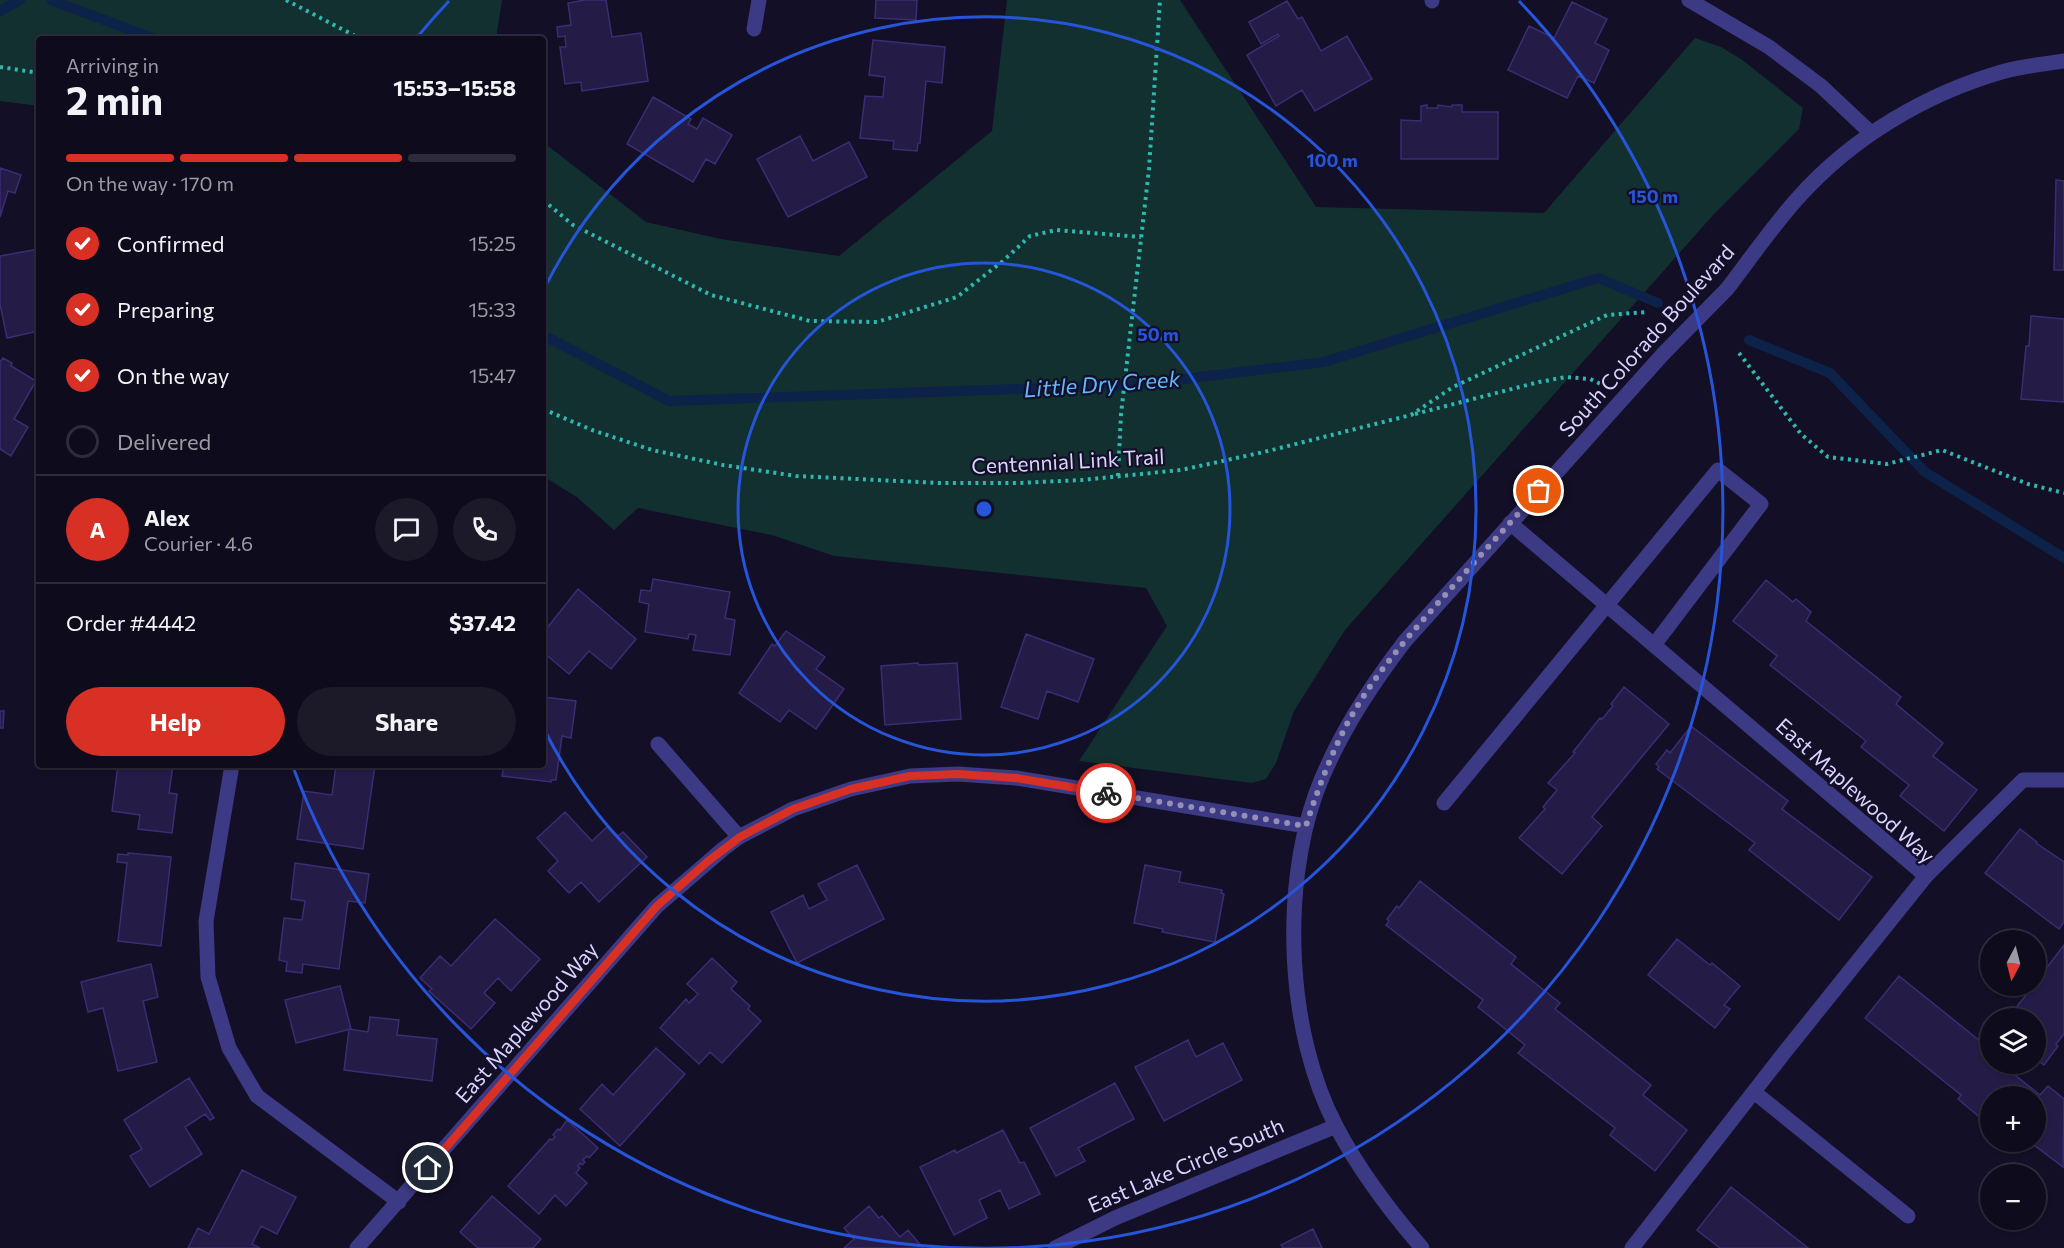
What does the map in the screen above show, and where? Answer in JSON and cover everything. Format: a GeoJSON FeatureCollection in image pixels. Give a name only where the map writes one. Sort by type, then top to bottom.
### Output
{"type":"FeatureCollection","features":[{"type":"Feature","properties":{"kind":"street"},"geometry":{"type":"LineString","coordinates":[[754,29],[759,0]]}},
{"type":"Feature","properties":{"kind":"street"},"geometry":{"type":"LineString","coordinates":[[1689,0],[1769,47],[1821,86],[1871,134]]}},
{"type":"Feature","properties":{"kind":"street","name":"South Colorado Boulevard"},"geometry":{"type":"LineString","coordinates":[[1422,1248],[1379,1196],[1336,1125],[1318,1085],[1298,1004],[1294,954],[1299,865],[1306,826],[1316,794],[1347,724],[1373,682],[1405,641],[1664,352],[1727,289],[1798,198],[1837,161],[1871,134],[1916,106],[1956,87],[2007,70],[2064,61]]}},
{"type":"Feature","properties":{"kind":"street"},"geometry":{"type":"LineString","coordinates":[[1444,803],[1718,470],[1761,504],[1654,645]]}},
{"type":"Feature","properties":{"kind":"street","name":"East Maplewood Way"},"geometry":{"type":"LineString","coordinates":[[1510,523],[1926,876],[1632,1248]]}},
{"type":"Feature","properties":{"kind":"street"},"geometry":{"type":"LineString","coordinates":[[658,744],[740,837]]}},
{"type":"Feature","properties":{"kind":"street"},"geometry":{"type":"LineString","coordinates":[[232,768],[206,921],[208,977],[229,1048],[258,1096],[399,1202]]}},
{"type":"Feature","properties":{"kind":"street","name":"East Maplewood Way"},"geometry":{"type":"LineString","coordinates":[[357,1248],[657,906],[707,862],[740,837],[793,809],[851,789],[910,776],[958,774],[1016,778],[1306,826]]}},
{"type":"Feature","properties":{"kind":"street"},"geometry":{"type":"LineString","coordinates":[[1926,876],[2023,780],[2064,780]]}},
{"type":"Feature","properties":{"kind":"street"},"geometry":{"type":"LineString","coordinates":[[1754,1092],[1908,1216]]}},
{"type":"Feature","properties":{"kind":"street","name":"East Lake Circle South"},"geometry":{"type":"LineString","coordinates":[[1055,1248],[1115,1218],[1336,1125]]}},
{"type":"Feature","properties":{"kind":"path"},"geometry":{"type":"LineString","coordinates":[[286,0],[355,36]]}},
{"type":"Feature","properties":{"kind":"path"},"geometry":{"type":"LineString","coordinates":[[1118,476],[1121,414],[1149,169],[1160,0]]}},
{"type":"Feature","properties":{"kind":"path"},"geometry":{"type":"LineString","coordinates":[[0,67],[36,73]]}},
{"type":"Feature","properties":{"kind":"path"},"geometry":{"type":"LineString","coordinates":[[546,202],[573,225],[711,295],[810,321],[877,322],[957,297],[1003,261],[1030,236],[1056,230],[1141,237]]}},
{"type":"Feature","properties":{"kind":"path","name":"Centennial Link Trail"},"geometry":{"type":"LineString","coordinates":[[546,410],[592,430],[652,450],[723,465],[796,476],[939,483],[1082,480],[1181,470],[1294,445],[1412,415],[1453,387],[1607,315],[1647,312]]}},
{"type":"Feature","properties":{"kind":"path"},"geometry":{"type":"LineString","coordinates":[[1739,353],[1801,434],[1827,457],[1887,464],[1942,450],[2028,484],[2064,493]]}},
{"type":"Feature","properties":{"kind":"path"},"geometry":{"type":"LineString","coordinates":[[1412,415],[1566,377],[1590,379],[1624,397]]}},
{"type":"Feature","properties":{"kind":"green space"},"geometry":{"type":"Polygon","coordinates":[[[0,0],[502,0],[496,36],[36,36],[36,106],[0,101],[0,0]]]}},
{"type":"Feature","properties":{"kind":"green space"},"geometry":{"type":"Polygon","coordinates":[[[1007,0],[1180,0],[1316,207],[1544,213],[1695,38],[1721,47],[1741,59],[1803,108],[1799,129],[1714,214],[1345,630],[1294,711],[1276,763],[1266,779],[1252,783],[1079,761],[1167,626],[1146,588],[834,556],[772,535],[638,508],[614,530],[578,498],[546,478],[546,144],[646,222],[721,239],[839,256],[992,131],[1007,0]]]}},
{"type":"Feature","properties":{"kind":"building"},"geometry":{"type":"Polygon","coordinates":[[[606,0],[612,37],[641,33],[648,81],[582,91],[581,82],[565,84],[560,47],[566,47],[565,36],[558,37],[557,27],[571,25],[568,3],[606,0]]]}},
{"type":"Feature","properties":{"kind":"building"},"geometry":{"type":"Polygon","coordinates":[[[876,0],[917,0],[916,20],[875,18],[876,0]]]}},
{"type":"Feature","properties":{"kind":"building"},"geometry":{"type":"Polygon","coordinates":[[[1287,1],[1298,19],[1302,17],[1321,51],[1347,36],[1372,79],[1315,111],[1302,90],[1276,106],[1247,55],[1279,36],[1278,34],[1261,44],[1249,22],[1287,1]]]}},
{"type":"Feature","properties":{"kind":"building"},"geometry":{"type":"Polygon","coordinates":[[[1572,2],[1607,19],[1595,43],[1609,50],[1594,83],[1578,76],[1567,98],[1508,70],[1529,26],[1554,38],[1572,2]]]}},
{"type":"Feature","properties":{"kind":"building"},"geometry":{"type":"Polygon","coordinates":[[[873,40],[945,47],[942,83],[926,81],[920,143],[918,143],[917,151],[893,149],[894,141],[860,138],[865,96],[883,97],[885,77],[869,75],[873,40]]]}},
{"type":"Feature","properties":{"kind":"building"},"geometry":{"type":"Polygon","coordinates":[[[653,97],[691,119],[688,124],[697,129],[703,118],[732,135],[715,164],[706,159],[693,182],[627,144],[653,97]]]}},
{"type":"Feature","properties":{"kind":"building"},"geometry":{"type":"Polygon","coordinates":[[[1427,105],[1427,108],[1438,108],[1438,105],[1452,107],[1452,105],[1462,105],[1462,112],[1498,112],[1498,159],[1401,159],[1401,120],[1421,121],[1421,106],[1427,105]]]}},
{"type":"Feature","properties":{"kind":"building"},"geometry":{"type":"Polygon","coordinates":[[[800,136],[813,161],[849,142],[867,177],[788,217],[757,159],[800,136]]]}},
{"type":"Feature","properties":{"kind":"building"},"geometry":{"type":"Polygon","coordinates":[[[0,168],[21,175],[15,193],[8,191],[0,217],[0,168]]]}},
{"type":"Feature","properties":{"kind":"building"},"geometry":{"type":"Polygon","coordinates":[[[2056,180],[2064,181],[2064,270],[2054,270],[2056,180]]]}},
{"type":"Feature","properties":{"kind":"building"},"geometry":{"type":"Polygon","coordinates":[[[36,250],[36,332],[7,338],[0,304],[0,256],[36,250]]]}},
{"type":"Feature","properties":{"kind":"building"},"geometry":{"type":"Polygon","coordinates":[[[2031,316],[2064,319],[2064,402],[2021,399],[2031,316]]]}},
{"type":"Feature","properties":{"kind":"building"},"geometry":{"type":"Polygon","coordinates":[[[3,358],[12,363],[11,366],[36,381],[14,419],[28,427],[11,456],[0,449],[0,362],[3,358]]]}},
{"type":"Feature","properties":{"kind":"building"},"geometry":{"type":"Polygon","coordinates":[[[653,579],[730,592],[725,618],[735,620],[730,655],[693,650],[696,635],[689,634],[688,639],[645,632],[649,604],[639,602],[641,590],[651,591],[653,579]]]}},
{"type":"Feature","properties":{"kind":"building"},"geometry":{"type":"Polygon","coordinates":[[[1766,580],[1793,602],[1796,599],[1811,612],[1806,621],[1901,697],[1896,704],[1943,743],[1933,756],[1977,790],[1944,831],[1900,796],[1909,785],[1861,747],[1866,741],[1770,665],[1777,656],[1733,621],[1766,580]]]}},
{"type":"Feature","properties":{"kind":"building"},"geometry":{"type":"Polygon","coordinates":[[[578,589],[636,639],[611,669],[589,651],[569,674],[546,655],[546,629],[578,589]]]}},
{"type":"Feature","properties":{"kind":"building"},"geometry":{"type":"Polygon","coordinates":[[[786,631],[825,657],[816,669],[844,689],[816,729],[789,710],[780,722],[739,693],[772,644],[775,646],[786,631]]]}},
{"type":"Feature","properties":{"kind":"building"},"geometry":{"type":"Polygon","coordinates":[[[1026,634],[1094,659],[1078,702],[1047,691],[1038,719],[1001,707],[1026,634]]]}},
{"type":"Feature","properties":{"kind":"building"},"geometry":{"type":"Polygon","coordinates":[[[918,663],[919,665],[957,663],[961,719],[885,725],[881,666],[918,663]]]}},
{"type":"Feature","properties":{"kind":"building"},"geometry":{"type":"Polygon","coordinates":[[[1624,687],[1669,724],[1592,817],[1602,826],[1562,874],[1519,838],[1545,809],[1543,807],[1557,790],[1548,783],[1575,753],[1573,752],[1600,718],[1602,719],[1613,706],[1611,704],[1624,687]]]}},
{"type":"Feature","properties":{"kind":"building"},"geometry":{"type":"Polygon","coordinates":[[[546,697],[576,701],[571,738],[562,736],[556,780],[551,780],[551,782],[502,776],[503,768],[546,768],[546,697]]]}},
{"type":"Feature","properties":{"kind":"building"},"geometry":{"type":"Polygon","coordinates":[[[0,711],[4,711],[3,728],[0,728],[0,711]]]}},
{"type":"Feature","properties":{"kind":"building"},"geometry":{"type":"Polygon","coordinates":[[[1691,726],[1788,801],[1782,809],[1872,877],[1839,920],[1749,850],[1755,843],[1657,769],[1659,767],[1656,764],[1667,750],[1670,753],[1691,726]]]}},
{"type":"Feature","properties":{"kind":"building"},"geometry":{"type":"Polygon","coordinates":[[[118,768],[173,768],[169,793],[177,794],[172,833],[138,829],[140,815],[112,811],[118,768]]]}},
{"type":"Feature","properties":{"kind":"building"},"geometry":{"type":"Polygon","coordinates":[[[336,768],[375,768],[363,849],[297,839],[304,791],[332,795],[336,768]]]}},
{"type":"Feature","properties":{"kind":"building"},"geometry":{"type":"Polygon","coordinates":[[[565,812],[592,841],[608,826],[618,836],[623,832],[647,857],[599,902],[581,882],[569,893],[548,871],[558,861],[537,838],[565,812]]]}},
{"type":"Feature","properties":{"kind":"building"},"geometry":{"type":"Polygon","coordinates":[[[2020,829],[2064,862],[2064,922],[2059,929],[1985,873],[2020,829]]]}},
{"type":"Feature","properties":{"kind":"building"},"geometry":{"type":"Polygon","coordinates":[[[128,853],[171,857],[161,946],[118,941],[127,863],[117,862],[118,854],[128,855],[128,853]]]}},
{"type":"Feature","properties":{"kind":"building"},"geometry":{"type":"Polygon","coordinates":[[[295,863],[369,874],[365,903],[348,901],[339,969],[303,964],[302,973],[286,971],[287,962],[279,960],[284,918],[302,920],[305,901],[291,899],[295,863]]]}},
{"type":"Feature","properties":{"kind":"building"},"geometry":{"type":"Polygon","coordinates":[[[857,865],[884,919],[797,963],[771,912],[803,895],[809,909],[827,900],[818,884],[857,865]]]}},
{"type":"Feature","properties":{"kind":"building"},"geometry":{"type":"Polygon","coordinates":[[[1145,865],[1181,872],[1179,882],[1222,890],[1221,893],[1224,894],[1215,942],[1162,932],[1163,929],[1134,923],[1145,865]]]}},
{"type":"Feature","properties":{"kind":"building"},"geometry":{"type":"Polygon","coordinates":[[[1420,881],[1516,957],[1511,964],[1560,1003],[1555,1009],[1651,1085],[1643,1095],[1687,1130],[1655,1171],[1610,1135],[1615,1128],[1518,1053],[1525,1045],[1478,1007],[1483,1000],[1386,925],[1389,921],[1387,919],[1397,906],[1399,908],[1420,881]]]}},
{"type":"Feature","properties":{"kind":"building"},"geometry":{"type":"Polygon","coordinates":[[[495,919],[540,959],[511,991],[498,978],[484,993],[495,1003],[471,1029],[429,991],[432,989],[420,978],[440,956],[451,966],[495,919]]]}},
{"type":"Feature","properties":{"kind":"building"},"geometry":{"type":"Polygon","coordinates":[[[1677,939],[1740,986],[1724,1005],[1730,1009],[1715,1028],[1648,975],[1677,939]]]}},
{"type":"Feature","properties":{"kind":"building"},"geometry":{"type":"Polygon","coordinates":[[[2064,945],[2064,1034],[2046,1062],[2046,1008],[2016,1008],[2025,996],[2046,996],[2046,969],[2064,945]]]}},
{"type":"Feature","properties":{"kind":"building"},"geometry":{"type":"Polygon","coordinates":[[[712,958],[737,982],[731,989],[750,1006],[748,1009],[761,1021],[722,1063],[710,1052],[699,1064],[660,1028],[686,999],[689,1003],[698,994],[687,984],[712,958]]]}},
{"type":"Feature","properties":{"kind":"building"},"geometry":{"type":"Polygon","coordinates":[[[151,964],[158,997],[143,1001],[157,1062],[118,1071],[103,1008],[88,1012],[81,982],[151,964]]]}},
{"type":"Feature","properties":{"kind":"building"},"geometry":{"type":"Polygon","coordinates":[[[1899,976],[1980,1041],[1980,1074],[2014,1074],[2029,1086],[1980,1086],[1980,1118],[1958,1099],[1961,1095],[1865,1018],[1899,976]]]}},
{"type":"Feature","properties":{"kind":"building"},"geometry":{"type":"Polygon","coordinates":[[[340,986],[351,1029],[296,1043],[285,1000],[340,986]]]}},
{"type":"Feature","properties":{"kind":"building"},"geometry":{"type":"Polygon","coordinates":[[[370,1017],[399,1020],[397,1035],[437,1039],[432,1081],[344,1070],[349,1029],[368,1032],[370,1017]]]}},
{"type":"Feature","properties":{"kind":"building"},"geometry":{"type":"Polygon","coordinates":[[[1188,1040],[1196,1057],[1223,1043],[1242,1080],[1164,1121],[1135,1067],[1188,1040]]]}},
{"type":"Feature","properties":{"kind":"building"},"geometry":{"type":"Polygon","coordinates":[[[656,1048],[685,1074],[620,1146],[580,1109],[602,1084],[613,1095],[656,1048]]]}},
{"type":"Feature","properties":{"kind":"building"},"geometry":{"type":"Polygon","coordinates":[[[189,1078],[214,1118],[210,1120],[205,1114],[185,1127],[202,1154],[150,1187],[130,1156],[142,1149],[124,1120],[189,1078]]]}},
{"type":"Feature","properties":{"kind":"building"},"geometry":{"type":"Polygon","coordinates":[[[1115,1083],[1134,1119],[1078,1148],[1085,1161],[1056,1176],[1030,1128],[1115,1083]]]}},
{"type":"Feature","properties":{"kind":"building"},"geometry":{"type":"Polygon","coordinates":[[[2048,1086],[2064,1099],[2063,1167],[2043,1152],[2046,1152],[2046,1088],[2048,1086]]]}},
{"type":"Feature","properties":{"kind":"building"},"geometry":{"type":"Polygon","coordinates":[[[567,1120],[598,1148],[589,1158],[587,1156],[583,1160],[585,1162],[582,1165],[580,1163],[578,1166],[580,1168],[576,1173],[587,1183],[566,1206],[555,1195],[539,1214],[508,1186],[550,1139],[555,1137],[553,1135],[567,1120]]]}},
{"type":"Feature","properties":{"kind":"building"},"geometry":{"type":"Polygon","coordinates":[[[1003,1130],[1020,1163],[1024,1162],[1040,1194],[1009,1209],[1000,1190],[979,1200],[987,1218],[954,1235],[920,1167],[955,1150],[956,1153],[1003,1130]]]}},
{"type":"Feature","properties":{"kind":"building"},"geometry":{"type":"Polygon","coordinates":[[[242,1170],[296,1197],[277,1234],[261,1226],[252,1244],[260,1248],[188,1248],[198,1228],[209,1234],[242,1170]]]}},
{"type":"Feature","properties":{"kind":"building"},"geometry":{"type":"Polygon","coordinates":[[[1731,1187],[1808,1248],[1720,1248],[1697,1230],[1731,1187]]]}},
{"type":"Feature","properties":{"kind":"building"},"geometry":{"type":"Polygon","coordinates":[[[492,1196],[541,1239],[533,1248],[478,1248],[460,1232],[492,1196]]]}},
{"type":"Feature","properties":{"kind":"building"},"geometry":{"type":"Polygon","coordinates":[[[869,1206],[879,1218],[882,1216],[900,1237],[908,1230],[923,1248],[844,1248],[854,1239],[844,1228],[869,1206]]]}},
{"type":"Feature","properties":{"kind":"building"},"geometry":{"type":"Polygon","coordinates":[[[1313,1229],[1322,1248],[1283,1248],[1281,1245],[1313,1229]]]}},
{"type":"Feature","properties":{"kind":"waterway","name":"Little Dry Creek"},"geometry":{"type":"LineString","coordinates":[[0,11],[20,0]]}},
{"type":"Feature","properties":{"kind":"waterway","name":"Little Dry Creek"},"geometry":{"type":"LineString","coordinates":[[51,0],[147,36]]}},
{"type":"Feature","properties":{"kind":"waterway","name":"Little Dry Creek"},"geometry":{"type":"LineString","coordinates":[[546,337],[669,401],[1133,385],[1324,362],[1598,278],[1658,303]]}},
{"type":"Feature","properties":{"kind":"waterway","name":"Little Dry Creek"},"geometry":{"type":"LineString","coordinates":[[1749,340],[1830,373],[1925,472],[2064,558]]}},
{"type":"Feature","properties":{"kind":"way so far"},"geometry":{"type":"LineString","coordinates":[[1106,793],[1306,826],[1316,794],[1347,724],[1373,682],[1405,641],[1539,491]]}},
{"type":"Feature","properties":{"kind":"route"},"geometry":{"type":"LineString","coordinates":[[428,1168],[657,906],[707,862],[740,837],[793,809],[851,789],[910,776],[958,774],[1016,778],[1106,793]]}}]}
